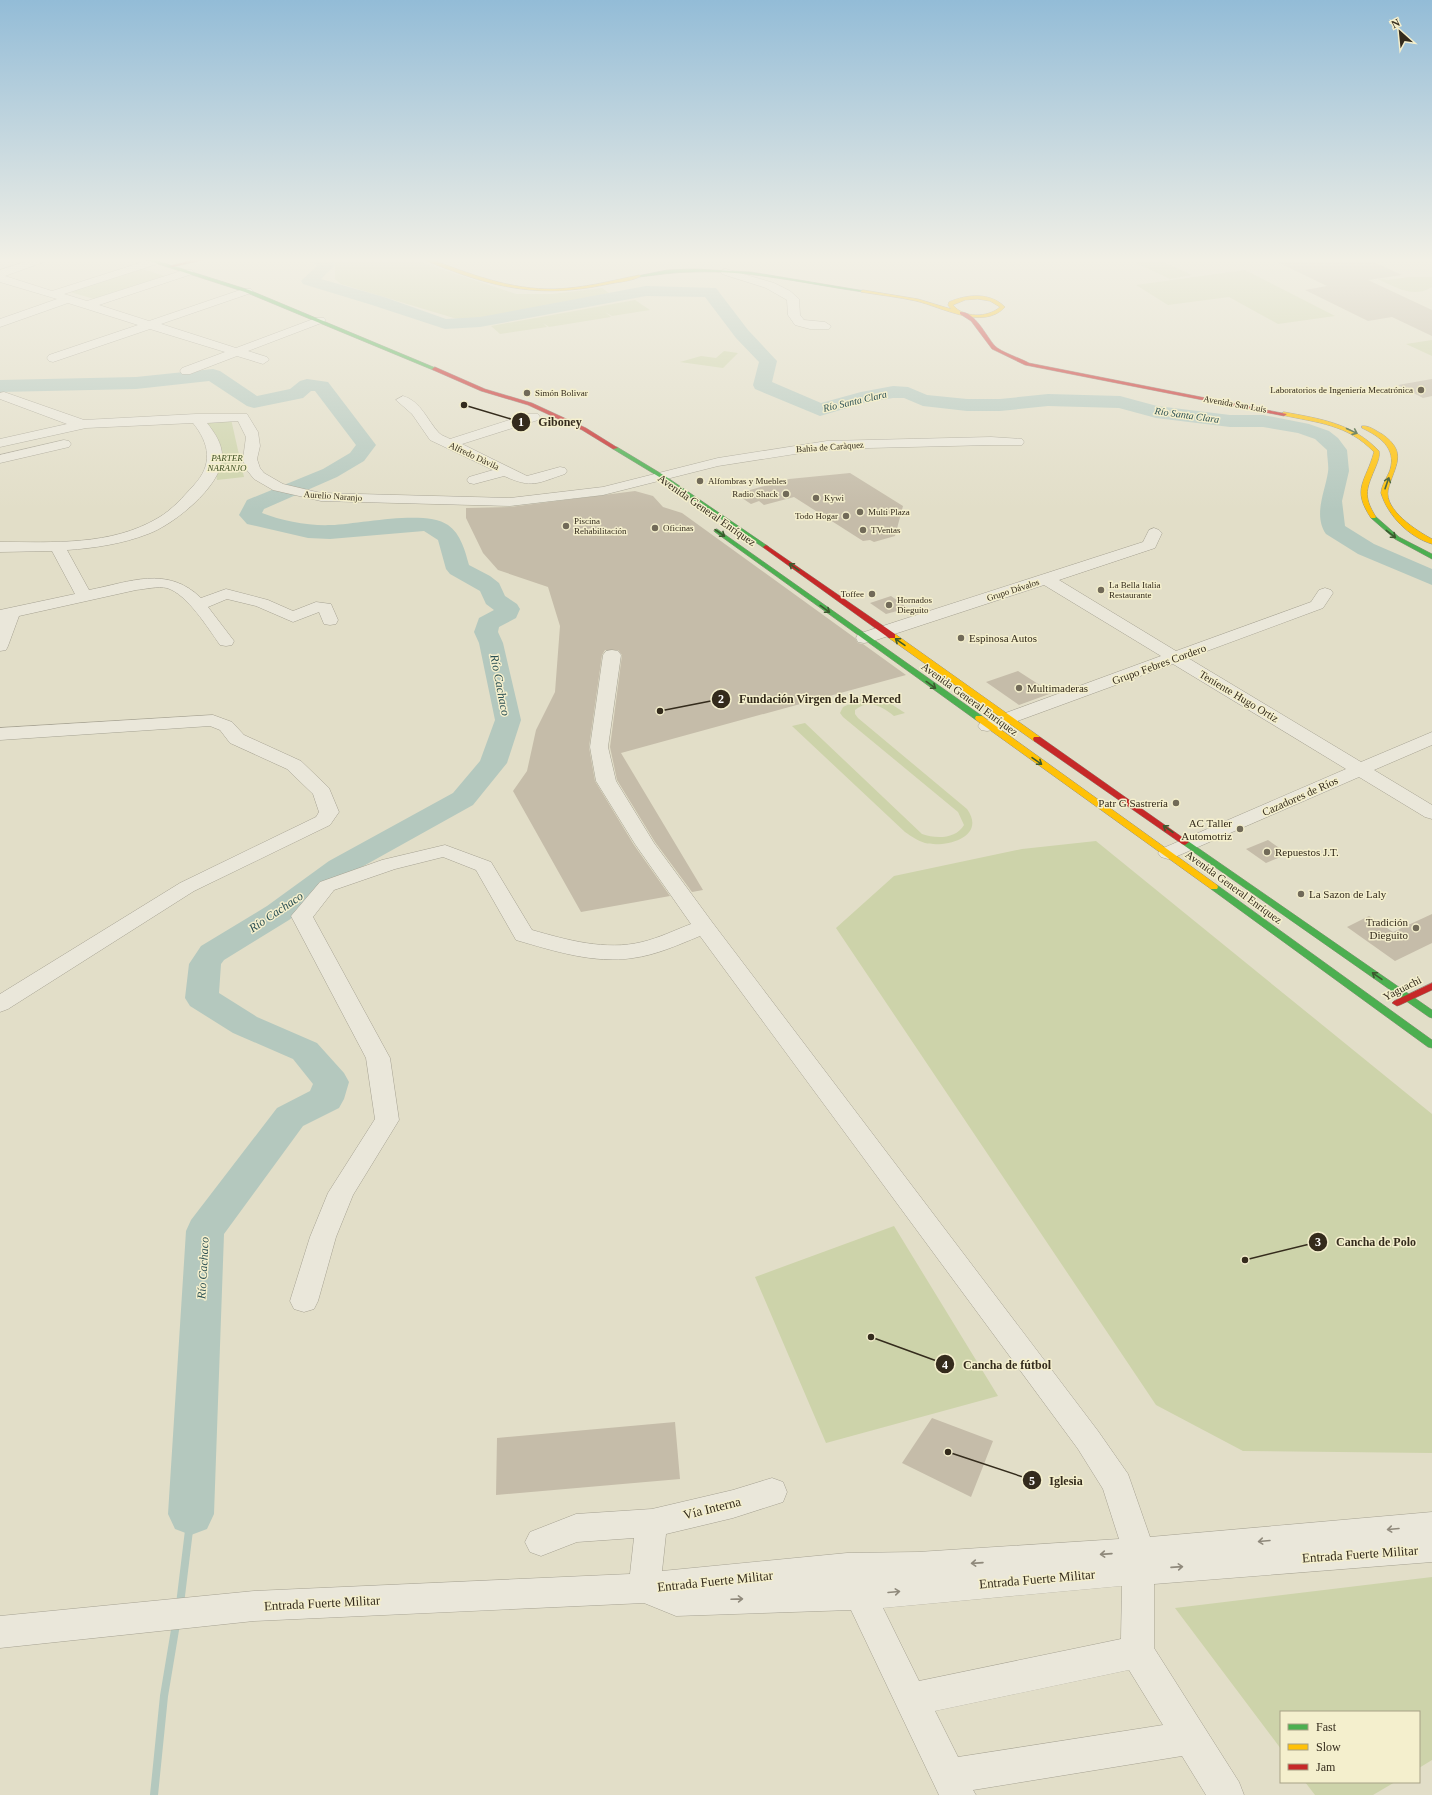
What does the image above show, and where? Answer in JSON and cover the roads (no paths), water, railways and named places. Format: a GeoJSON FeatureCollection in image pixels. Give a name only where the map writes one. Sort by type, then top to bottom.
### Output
{"type":"FeatureCollection","features":[{"type":"Feature","properties":{"kind":"street"},"geometry":{"type":"LineString","coordinates":[[53,358],[99,342]]}},
{"type":"Feature","properties":{"kind":"street"},"geometry":{"type":"LineString","coordinates":[[209,342],[263,360]]}},
{"type":"Feature","properties":{"kind":"street"},"geometry":{"type":"LineString","coordinates":[[186,371],[263,342]]}},
{"type":"Feature","properties":{"kind":"street","name":"Avenida General Enríquez"},"geometry":{"type":"LineString","coordinates":[[371,342],[483,390],[516,399],[550,412],[584,429],[644,465],[646,477],[754,538],[1008,719],[1432,1015]]}},
{"type":"Feature","properties":{"kind":"street","name":"Avenida San Luis"},"geometry":{"type":"LineString","coordinates":[[989,342],[994,348],[1027,364],[1067,373],[1332,423],[1358,434],[1368,440],[1377,452],[1374,465],[1367,474],[1362,487],[1367,511],[1392,535],[1416,550],[1432,557]]}},
{"type":"Feature","properties":{"kind":"street","name":"Avenida San Luis"},"geometry":{"type":"LineString","coordinates":[[1005,342],[1025,355],[1045,362],[1321,413],[1348,420],[1372,430],[1383,437],[1394,449],[1395,466],[1384,493],[1387,502],[1406,526],[1432,542]]}},
{"type":"Feature","properties":{"kind":"street","name":"Avenida General Enríquez"},"geometry":{"type":"LineString","coordinates":[[483,390],[503,403],[536,419]]}},
{"type":"Feature","properties":{"kind":"street"},"geometry":{"type":"LineString","coordinates":[[4,396],[89,430]]}},
{"type":"Feature","properties":{"kind":"street","name":"Alfredo Dàvila"},"geometry":{"type":"LineString","coordinates":[[403,400],[416,411],[435,437],[529,481],[560,471]]}},
{"type":"Feature","properties":{"kind":"street","name":"Aurelio Naranjo"},"geometry":{"type":"LineString","coordinates":[[89,430],[152,420],[242,417],[250,425],[252,434],[252,449],[250,457],[255,473],[280,489],[302,495],[321,497],[510,502],[603,490],[646,477]]}},
{"type":"Feature","properties":{"kind":"street"},"geometry":{"type":"LineString","coordinates":[[0,547],[58,547],[114,540],[151,528],[164,520],[184,504],[210,477],[216,462],[215,448],[207,431],[196,418]]}},
{"type":"Feature","properties":{"kind":"street"},"geometry":{"type":"LineString","coordinates":[[449,444],[536,419]]}},
{"type":"Feature","properties":{"kind":"street"},"geometry":{"type":"LineString","coordinates":[[0,443],[89,430]]}},
{"type":"Feature","properties":{"kind":"street"},"geometry":{"type":"LineString","coordinates":[[0,459],[77,440]]}},
{"type":"Feature","properties":{"kind":"street","name":"Bahìa de Caràquez"},"geometry":{"type":"LineString","coordinates":[[646,477],[758,454],[827,445],[991,440],[1016,442]]}},
{"type":"Feature","properties":{"kind":"street"},"geometry":{"type":"LineString","coordinates":[[644,465],[646,477]]}},
{"type":"Feature","properties":{"kind":"street"},"geometry":{"type":"LineString","coordinates":[[474,480],[505,470]]}},
{"type":"Feature","properties":{"kind":"street","name":"Avenida General Enríquez"},"geometry":{"type":"LineString","coordinates":[[710,526],[987,726],[1168,853],[1432,1045]]}},
{"type":"Feature","properties":{"kind":"street","name":"Grupo Dávalos"},"geometry":{"type":"LineString","coordinates":[[864,638],[884,630],[1046,579],[1150,544],[1154,533]]}},
{"type":"Feature","properties":{"kind":"street"},"geometry":{"type":"LineString","coordinates":[[735,544],[754,538]]}},
{"type":"Feature","properties":{"kind":"street"},"geometry":{"type":"LineString","coordinates":[[58,547],[84,596]]}},
{"type":"Feature","properties":{"kind":"street","name":"Teniente Hugo Ortiz"},"geometry":{"type":"LineString","coordinates":[[1046,579],[1432,813]]}},
{"type":"Feature","properties":{"kind":"street"},"geometry":{"type":"LineString","coordinates":[[0,646],[6,614],[84,596],[155,582],[174,585],[199,605],[226,641]]}},
{"type":"Feature","properties":{"kind":"street"},"geometry":{"type":"LineString","coordinates":[[199,605],[226,594],[262,603],[293,617],[316,607],[325,607],[330,620]]}},
{"type":"Feature","properties":{"kind":"street","name":"Grupo Febres Cordero"},"geometry":{"type":"LineString","coordinates":[[987,726],[1176,658],[1317,605],[1325,594]]}},
{"type":"Feature","properties":{"kind":"street"},"geometry":{"type":"LineString","coordinates":[[612,655],[599,747],[606,781],[645,844],[704,927],[1088,1440],[1117,1484],[1139,1561],[1137,1652],[1226,1795]]}},
{"type":"Feature","properties":{"kind":"street"},"geometry":{"type":"LineString","coordinates":[[0,734],[213,720],[226,726],[237,739],[294,765],[322,792],[329,812],[323,821],[187,887],[0,1004]]}},
{"type":"Feature","properties":{"kind":"street","name":"Cazadores de Ríos"},"geometry":{"type":"LineString","coordinates":[[1168,853],[1432,738]]}},
{"type":"Feature","properties":{"kind":"street"},"geometry":{"type":"LineString","coordinates":[[304,1301],[323,1237],[341,1193],[387,1120],[382,1076],[378,1058],[302,916],[327,886],[389,864],[445,851],[484,866],[524,935],[598,952],[634,951],[704,927]]}},
{"type":"Feature","properties":{"kind":"street","name":"Yaguachi"},"geometry":{"type":"LineString","coordinates":[[1384,1010],[1432,986]]}},
{"type":"Feature","properties":{"kind":"street"},"geometry":{"type":"LineString","coordinates":[[1417,1034],[1427,1028]]}},
{"type":"Feature","properties":{"kind":"street","name":"Vía Interna"},"geometry":{"type":"LineString","coordinates":[[541,1542],[576,1528],[652,1523],[734,1504],[772,1492]]}},
{"type":"Feature","properties":{"kind":"street"},"geometry":{"type":"LineString","coordinates":[[644,1588],[652,1523]]}},
{"type":"Feature","properties":{"kind":"street","name":"Entrada Fuerte Militar"},"geometry":{"type":"LineString","coordinates":[[1139,1561],[1432,1526]]}},
{"type":"Feature","properties":{"kind":"street","name":"Entrada Fuerte Militar"},"geometry":{"type":"LineString","coordinates":[[0,1632],[247,1607],[644,1588],[676,1601],[853,1582],[1139,1561],[1432,1548]]}},
{"type":"Feature","properties":{"kind":"street"},"geometry":{"type":"LineString","coordinates":[[853,1582],[954,1785],[1190,1738]]}},
{"type":"Feature","properties":{"kind":"street"},"geometry":{"type":"LineString","coordinates":[[911,1699],[1137,1652]]}},
{"type":"Feature","properties":{"kind":"waterway","name":"Río Santa Clara"},"geometry":{"type":"LineString","coordinates":[[749,342],[768,361],[762,385],[820,410],[861,398],[893,392],[908,393],[923,400],[967,405],[1000,405],[1048,400],[1120,402],[1156,412],[1230,421],[1263,421],[1302,428],[1322,435],[1331,442],[1337,450],[1339,471],[1331,501],[1334,529],[1366,549],[1432,578]]}},
{"type":"Feature","properties":{"kind":"waterway","name":"Río Cachaco"},"geometry":{"type":"LineString","coordinates":[[0,386],[136,383],[213,375],[254,402],[296,394],[307,385],[321,386],[366,445],[357,457],[330,473],[255,505],[250,515],[255,519],[308,531],[330,532],[425,524],[434,526],[445,534],[449,540],[458,569],[482,581],[491,588],[494,599],[508,609],[507,613],[488,623],[486,632],[491,643],[508,720],[493,763],[463,799],[340,867],[278,913],[212,953],[205,964],[202,998],[245,1025],[305,1051],[331,1082],[326,1099],[290,1117],[205,1231],[191,1514]]}},
{"type":"Feature","properties":{"kind":"waterway"},"geometry":{"type":"LineString","coordinates":[[180,1604],[191,1514]]}},
{"type":"Feature","properties":{"kind":"waterway"},"geometry":{"type":"LineString","coordinates":[[154,1795],[164,1696],[176,1624]]}},
{"type":"Feature","properties":{"kind":"place","name":"Laboratorios de Ingeniería Mecatrónica"},"geometry":{"type":"Point","coordinates":[1421,390]}},
{"type":"Feature","properties":{"kind":"place","name":"Simón Bolivar"},"geometry":{"type":"Point","coordinates":[527,393]}},
{"type":"Feature","properties":{"kind":"place","name":"Giboney"},"geometry":{"type":"Point","coordinates":[464,405]}},
{"type":"Feature","properties":{"kind":"place","name":"Alfombras y Muebles"},"geometry":{"type":"Point","coordinates":[700,481]}},
{"type":"Feature","properties":{"kind":"place","name":"Radio Shack"},"geometry":{"type":"Point","coordinates":[786,494]}},
{"type":"Feature","properties":{"kind":"place","name":"Kywi"},"geometry":{"type":"Point","coordinates":[816,498]}},
{"type":"Feature","properties":{"kind":"place","name":"Multi Plaza"},"geometry":{"type":"Point","coordinates":[860,512]}},
{"type":"Feature","properties":{"kind":"place","name":"Todo Hogar"},"geometry":{"type":"Point","coordinates":[846,516]}},
{"type":"Feature","properties":{"kind":"place","name":"Piscina Rehabilitación"},"geometry":{"type":"Point","coordinates":[566,526]}},
{"type":"Feature","properties":{"kind":"place","name":"Oficinas"},"geometry":{"type":"Point","coordinates":[655,528]}},
{"type":"Feature","properties":{"kind":"place","name":"TVentas"},"geometry":{"type":"Point","coordinates":[863,530]}},
{"type":"Feature","properties":{"kind":"place","name":"La Bella Italia Restaurante"},"geometry":{"type":"Point","coordinates":[1101,590]}},
{"type":"Feature","properties":{"kind":"place","name":"Toffee"},"geometry":{"type":"Point","coordinates":[872,594]}},
{"type":"Feature","properties":{"kind":"place","name":"Hornados Dieguito"},"geometry":{"type":"Point","coordinates":[889,605]}},
{"type":"Feature","properties":{"kind":"place","name":"Espinosa Autos"},"geometry":{"type":"Point","coordinates":[961,638]}},
{"type":"Feature","properties":{"kind":"place","name":"Multimaderas"},"geometry":{"type":"Point","coordinates":[1019,688]}},
{"type":"Feature","properties":{"kind":"place","name":"Fundación Virgen de la Merced"},"geometry":{"type":"Point","coordinates":[660,711]}},
{"type":"Feature","properties":{"kind":"place","name":"Patr G Sastrería"},"geometry":{"type":"Point","coordinates":[1176,803]}},
{"type":"Feature","properties":{"kind":"place","name":"AC Taller Automotriz"},"geometry":{"type":"Point","coordinates":[1240,829]}},
{"type":"Feature","properties":{"kind":"place","name":"Repuestos J.T."},"geometry":{"type":"Point","coordinates":[1267,852]}},
{"type":"Feature","properties":{"kind":"place","name":"La Sazon de Laly"},"geometry":{"type":"Point","coordinates":[1301,894]}},
{"type":"Feature","properties":{"kind":"place","name":"Tradición Dieguito"},"geometry":{"type":"Point","coordinates":[1416,928]}},
{"type":"Feature","properties":{"kind":"place","name":"Cancha de Polo"},"geometry":{"type":"Point","coordinates":[1245,1260]}},
{"type":"Feature","properties":{"kind":"place","name":"Cancha de fútbol"},"geometry":{"type":"Point","coordinates":[871,1337]}},
{"type":"Feature","properties":{"kind":"place","name":"Iglesia"},"geometry":{"type":"Point","coordinates":[948,1452]}},
{"type":"Feature","properties":{"kind":"park label","name":"PARTER NARANJO"},"geometry":{"type":"Point","coordinates":[227,464]}}]}
